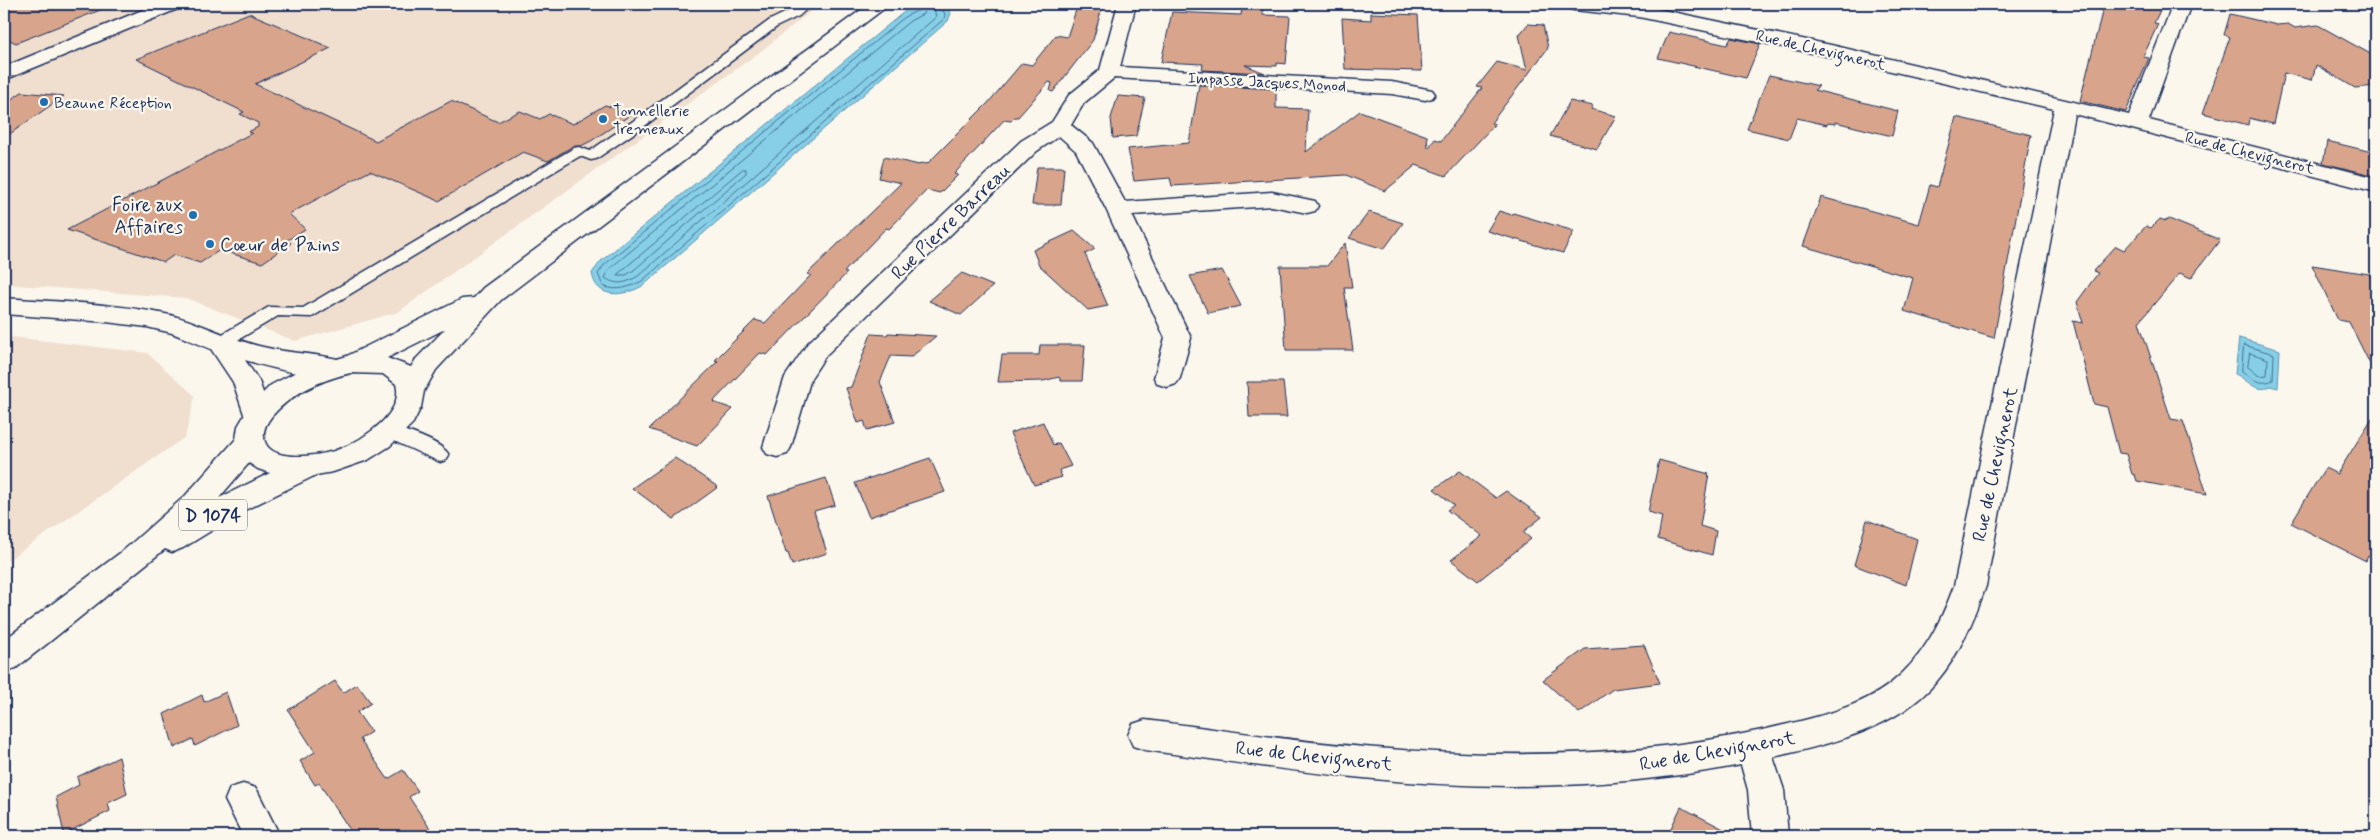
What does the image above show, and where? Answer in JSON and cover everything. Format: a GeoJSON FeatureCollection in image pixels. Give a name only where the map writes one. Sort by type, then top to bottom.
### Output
{"type":"FeatureCollection","features":[{"type":"Feature","properties":{"kind":"street"},"geometry":{"type":"LineString","coordinates":[[4,74],[172,4]]}},
{"type":"Feature","properties":{"kind":"street"},"geometry":{"type":"LineString","coordinates":[[220,343],[246,382],[253,429],[260,457],[280,466],[309,466],[352,454],[373,444],[390,432],[404,417],[411,402],[412,389],[425,365],[492,294],[881,4]]}},
{"type":"Feature","properties":{"kind":"street"},"geometry":{"type":"LineString","coordinates":[[1109,72],[1127,4]]}},
{"type":"Feature","properties":{"kind":"street","name":"Rue de Chevignerot"},"geometry":{"type":"LineString","coordinates":[[1574,4],[1595,4],[1639,11],[1738,31],[2065,105],[2376,185]]}},
{"type":"Feature","properties":{"kind":"street"},"geometry":{"type":"LineString","coordinates":[[2137,123],[2182,4]]}},
{"type":"Feature","properties":{"kind":"street","name":"Impasse Jacques Monod"},"geometry":{"type":"LineString","coordinates":[[1109,72],[1392,88],[1425,94]]}},
{"type":"Feature","properties":{"kind":"street","name":"Rue Pierre Barreau"},"geometry":{"type":"LineString","coordinates":[[777,447],[798,376],[817,349],[1029,146],[1060,126],[1076,100],[1109,72]]}},
{"type":"Feature","properties":{"kind":"street","name":"Rue de Chevignerot"},"geometry":{"type":"LineString","coordinates":[[1145,735],[1364,762],[1460,768],[1557,770],[1636,764],[1753,747],[1860,717],[1900,696],[1940,656],[1958,620],[1970,586],[2065,105]]}},
{"type":"Feature","properties":{"kind":"street"},"geometry":{"type":"LineString","coordinates":[[1060,126],[1085,148],[1118,209],[1178,338],[1167,378]]}},
{"type":"Feature","properties":{"kind":"street"},"geometry":{"type":"LineString","coordinates":[[1118,209],[1272,199],[1308,206]]}},
{"type":"Feature","properties":{"kind":"street"},"geometry":{"type":"LineString","coordinates":[[253,429],[270,400],[290,386],[312,375],[343,366],[492,294]]}},
{"type":"Feature","properties":{"kind":"street"},"geometry":{"type":"LineString","coordinates":[[4,306],[118,316],[168,323],[197,332],[220,343],[279,360],[343,366],[374,364],[392,368],[406,376],[412,389]]}},
{"type":"Feature","properties":{"kind":"street","name":"D 1074"},"geometry":{"type":"LineString","coordinates":[[122,570],[209,490],[253,429]]}},
{"type":"Feature","properties":{"kind":"street","name":"D 1074"},"geometry":{"type":"LineString","coordinates":[[4,658],[122,570],[235,502],[309,466]]}},
{"type":"Feature","properties":{"kind":"street"},"geometry":{"type":"LineString","coordinates":[[1753,747],[1766,790],[1770,836]]}},
{"type":"Feature","properties":{"kind":"street"},"geometry":{"type":"LineString","coordinates":[[243,800],[262,836]]}},
{"type":"Feature","properties":{"kind":"lane"},"geometry":{"type":"LineString","coordinates":[[220,343],[275,311],[306,313],[579,152],[591,156],[641,122],[774,23],[795,13],[806,4]]}},
{"type":"Feature","properties":{"kind":"lane"},"geometry":{"type":"LineString","coordinates":[[390,432],[440,454]]}},
{"type":"Feature","properties":{"kind":"shaded area"},"geometry":{"type":"Polygon","coordinates":[[[4,4],[820,4],[757,54],[398,312],[295,341],[186,298],[4,284],[4,4]]]}},
{"type":"Feature","properties":{"kind":"shaded area"},"geometry":{"type":"Polygon","coordinates":[[[4,336],[147,353],[195,396],[185,437],[4,563],[4,336]]]}},
{"type":"Feature","properties":{"kind":"water"},"geometry":{"type":"Polygon","coordinates":[[[935,4],[947,7],[951,13],[948,21],[644,285],[629,292],[613,294],[599,288],[592,273],[601,261],[904,12],[913,7],[935,4]]]}},
{"type":"Feature","properties":{"kind":"water"},"geometry":{"type":"Polygon","coordinates":[[[2239,338],[2280,350],[2278,388],[2270,386],[2265,388],[2256,387],[2235,374],[2239,338]]]}},
{"type":"Feature","properties":{"kind":"building"},"geometry":{"type":"Polygon","coordinates":[[[16,4],[113,5],[16,43],[4,37],[4,8],[16,4]]]}},
{"type":"Feature","properties":{"kind":"building"},"geometry":{"type":"Polygon","coordinates":[[[1078,4],[1103,4],[1093,40],[1053,92],[1050,91],[1052,83],[1049,82],[1018,117],[1011,121],[1004,120],[954,174],[958,175],[940,193],[927,190],[889,229],[886,228],[844,272],[847,273],[767,355],[760,353],[713,402],[733,409],[697,446],[649,429],[718,361],[715,360],[755,320],[765,323],[811,275],[807,274],[901,183],[879,178],[884,157],[919,165],[921,163],[927,164],[988,103],[1022,63],[1032,65],[1056,35],[1067,37],[1078,4]]]}},
{"type":"Feature","properties":{"kind":"building"},"geometry":{"type":"Polygon","coordinates":[[[2104,4],[2163,4],[2154,23],[2158,24],[2143,57],[2149,58],[2126,112],[2080,101],[2104,4]]]}},
{"type":"Feature","properties":{"kind":"building"},"geometry":{"type":"Polygon","coordinates":[[[1242,8],[1263,9],[1263,15],[1290,16],[1286,64],[1277,63],[1277,66],[1245,65],[1265,73],[1202,70],[1203,64],[1161,62],[1172,12],[1241,15],[1242,8]]]}},
{"type":"Feature","properties":{"kind":"building"},"geometry":{"type":"Polygon","coordinates":[[[249,13],[331,48],[255,84],[376,141],[451,101],[498,122],[520,111],[540,119],[549,114],[573,124],[605,105],[632,114],[591,141],[581,146],[573,146],[548,161],[523,152],[439,201],[370,171],[289,214],[305,229],[286,241],[291,243],[262,263],[220,250],[200,263],[174,255],[164,262],[67,230],[252,133],[248,132],[258,127],[258,123],[240,114],[244,112],[136,59],[249,13]]]}},
{"type":"Feature","properties":{"kind":"building"},"geometry":{"type":"Polygon","coordinates":[[[1371,13],[1418,15],[1422,71],[1345,69],[1342,18],[1371,20],[1371,13]]]}},
{"type":"Feature","properties":{"kind":"building"},"geometry":{"type":"Polygon","coordinates":[[[2230,14],[2277,25],[2288,24],[2295,28],[2318,25],[2376,57],[2376,86],[2355,88],[2316,65],[2312,80],[2284,73],[2273,124],[2249,118],[2248,125],[2203,113],[2230,37],[2224,35],[2230,14]]]}},
{"type":"Feature","properties":{"kind":"building"},"geometry":{"type":"Polygon","coordinates":[[[1528,24],[1543,25],[1548,48],[1491,123],[1495,124],[1446,176],[1416,165],[1385,191],[1346,175],[1172,186],[1170,178],[1134,181],[1128,149],[1189,143],[1199,85],[1276,89],[1276,108],[1308,109],[1306,152],[1360,111],[1427,136],[1428,148],[1435,139],[1441,141],[1482,88],[1477,87],[1497,62],[1527,70],[1519,35],[1528,24]]]}},
{"type":"Feature","properties":{"kind":"building"},"geometry":{"type":"Polygon","coordinates":[[[1669,32],[1727,45],[1731,38],[1760,44],[1746,78],[1658,58],[1669,32]]]}},
{"type":"Feature","properties":{"kind":"building"},"geometry":{"type":"Polygon","coordinates":[[[1769,75],[1819,86],[1814,90],[1898,111],[1892,136],[1835,122],[1835,124],[1828,123],[1827,125],[1797,118],[1789,139],[1747,129],[1769,75]]]}},
{"type":"Feature","properties":{"kind":"building"},"geometry":{"type":"Polygon","coordinates":[[[22,92],[64,96],[4,138],[4,104],[22,92]]]}},
{"type":"Feature","properties":{"kind":"building"},"geometry":{"type":"Polygon","coordinates":[[[1118,96],[1145,98],[1136,136],[1113,138],[1111,118],[1118,96]]]}},
{"type":"Feature","properties":{"kind":"building"},"geometry":{"type":"Polygon","coordinates":[[[1570,101],[1593,106],[1591,109],[1616,116],[1597,149],[1550,136],[1570,101]]]}},
{"type":"Feature","properties":{"kind":"building"},"geometry":{"type":"Polygon","coordinates":[[[1956,117],[2031,135],[1994,338],[1904,311],[1913,278],[1803,246],[1821,197],[1919,224],[1930,185],[1937,187],[1956,117]]]}},
{"type":"Feature","properties":{"kind":"building"},"geometry":{"type":"Polygon","coordinates":[[[2327,141],[2376,153],[2376,176],[2323,163],[2327,141]]]}},
{"type":"Feature","properties":{"kind":"building"},"geometry":{"type":"Polygon","coordinates":[[[1037,167],[1064,167],[1061,205],[1032,205],[1037,167]]]}},
{"type":"Feature","properties":{"kind":"building"},"geometry":{"type":"Polygon","coordinates":[[[1499,211],[1512,215],[1513,213],[1574,231],[1563,253],[1487,231],[1499,211]]]}},
{"type":"Feature","properties":{"kind":"building"},"geometry":{"type":"Polygon","coordinates":[[[1369,212],[1403,223],[1384,249],[1349,238],[1369,212]]]}},
{"type":"Feature","properties":{"kind":"building"},"geometry":{"type":"Polygon","coordinates":[[[2160,219],[2166,221],[2169,219],[2220,240],[2191,278],[2180,273],[2139,322],[2171,419],[2183,421],[2207,494],[2137,481],[2135,475],[2132,474],[2126,454],[2119,453],[2107,407],[2094,404],[2073,321],[2083,323],[2077,302],[2098,273],[2093,271],[2116,246],[2124,250],[2146,226],[2151,228],[2160,219]]]}},
{"type":"Feature","properties":{"kind":"building"},"geometry":{"type":"Polygon","coordinates":[[[1074,231],[1095,249],[1085,254],[1108,306],[1088,310],[1039,265],[1033,250],[1074,231]]]}},
{"type":"Feature","properties":{"kind":"building"},"geometry":{"type":"Polygon","coordinates":[[[1345,243],[1352,287],[1344,287],[1353,350],[1286,350],[1280,266],[1327,266],[1345,243]]]}},
{"type":"Feature","properties":{"kind":"building"},"geometry":{"type":"Polygon","coordinates":[[[2312,265],[2369,274],[2371,278],[2376,279],[2376,376],[2349,322],[2338,320],[2312,265]]]}},
{"type":"Feature","properties":{"kind":"building"},"geometry":{"type":"Polygon","coordinates":[[[1222,270],[1241,306],[1208,313],[1190,276],[1222,270]]]}},
{"type":"Feature","properties":{"kind":"building"},"geometry":{"type":"Polygon","coordinates":[[[962,273],[993,286],[961,315],[929,301],[962,273]]]}},
{"type":"Feature","properties":{"kind":"building"},"geometry":{"type":"Polygon","coordinates":[[[888,333],[936,336],[911,357],[891,356],[880,382],[895,422],[867,430],[864,421],[858,423],[846,388],[851,387],[871,334],[887,335],[888,333]]]}},
{"type":"Feature","properties":{"kind":"building"},"geometry":{"type":"Polygon","coordinates":[[[1040,345],[1085,345],[1082,381],[1061,381],[1059,377],[1043,381],[998,382],[1002,355],[1039,355],[1040,345]]]}},
{"type":"Feature","properties":{"kind":"building"},"geometry":{"type":"Polygon","coordinates":[[[1247,382],[1283,382],[1287,417],[1249,417],[1247,382]]]}},
{"type":"Feature","properties":{"kind":"building"},"geometry":{"type":"Polygon","coordinates":[[[2376,412],[2376,560],[2368,556],[2366,561],[2291,523],[2325,468],[2337,474],[2376,412]]]}},
{"type":"Feature","properties":{"kind":"building"},"geometry":{"type":"Polygon","coordinates":[[[1043,422],[1053,445],[1059,443],[1071,466],[1059,470],[1062,477],[1034,485],[1010,433],[1043,422]]]}},
{"type":"Feature","properties":{"kind":"building"},"geometry":{"type":"Polygon","coordinates":[[[675,458],[718,487],[674,519],[632,488],[675,458]]]}},
{"type":"Feature","properties":{"kind":"building"},"geometry":{"type":"Polygon","coordinates":[[[930,458],[945,492],[869,517],[855,483],[930,458]]]}},
{"type":"Feature","properties":{"kind":"building"},"geometry":{"type":"Polygon","coordinates":[[[1659,460],[1709,474],[1700,526],[1716,531],[1712,555],[1658,539],[1662,516],[1648,512],[1659,460]]]}},
{"type":"Feature","properties":{"kind":"building"},"geometry":{"type":"Polygon","coordinates":[[[1460,471],[1496,498],[1506,491],[1542,517],[1523,532],[1531,539],[1478,581],[1451,560],[1482,536],[1447,510],[1454,505],[1434,489],[1460,471]]]}},
{"type":"Feature","properties":{"kind":"building"},"geometry":{"type":"Polygon","coordinates":[[[826,478],[835,505],[814,511],[827,553],[792,565],[788,553],[786,553],[768,496],[826,478]]]}},
{"type":"Feature","properties":{"kind":"building"},"geometry":{"type":"Polygon","coordinates":[[[1867,520],[1917,539],[1906,585],[1854,565],[1867,520]]]}},
{"type":"Feature","properties":{"kind":"building"},"geometry":{"type":"Polygon","coordinates":[[[1644,645],[1660,683],[1613,689],[1579,713],[1543,680],[1585,649],[1644,645]]]}},
{"type":"Feature","properties":{"kind":"building"},"geometry":{"type":"Polygon","coordinates":[[[335,681],[343,693],[357,684],[371,703],[357,712],[371,732],[360,739],[388,779],[403,770],[418,791],[409,797],[435,836],[354,836],[319,783],[315,785],[300,761],[315,752],[288,710],[335,681]]]}},
{"type":"Feature","properties":{"kind":"building"},"geometry":{"type":"Polygon","coordinates":[[[226,692],[237,725],[195,746],[193,739],[174,748],[164,714],[202,695],[204,702],[226,692]]]}},
{"type":"Feature","properties":{"kind":"building"},"geometry":{"type":"Polygon","coordinates":[[[119,757],[127,794],[108,803],[110,811],[64,834],[56,797],[79,785],[77,777],[119,757]]]}},
{"type":"Feature","properties":{"kind":"building"},"geometry":{"type":"Polygon","coordinates":[[[1681,807],[1737,836],[1686,836],[1671,828],[1681,807]]]}},
{"type":"Feature","properties":{"kind":"place","name":"Beaune Réception"},"geometry":{"type":"Point","coordinates":[44,102]}},
{"type":"Feature","properties":{"kind":"place","name":"Tonnellerie Tremeaux"},"geometry":{"type":"Point","coordinates":[603,119]}},
{"type":"Feature","properties":{"kind":"place","name":"Foire aux Affaires"},"geometry":{"type":"Point","coordinates":[193,215]}},
{"type":"Feature","properties":{"kind":"place","name":"Cœur de Pains"},"geometry":{"type":"Point","coordinates":[210,244]}}]}
